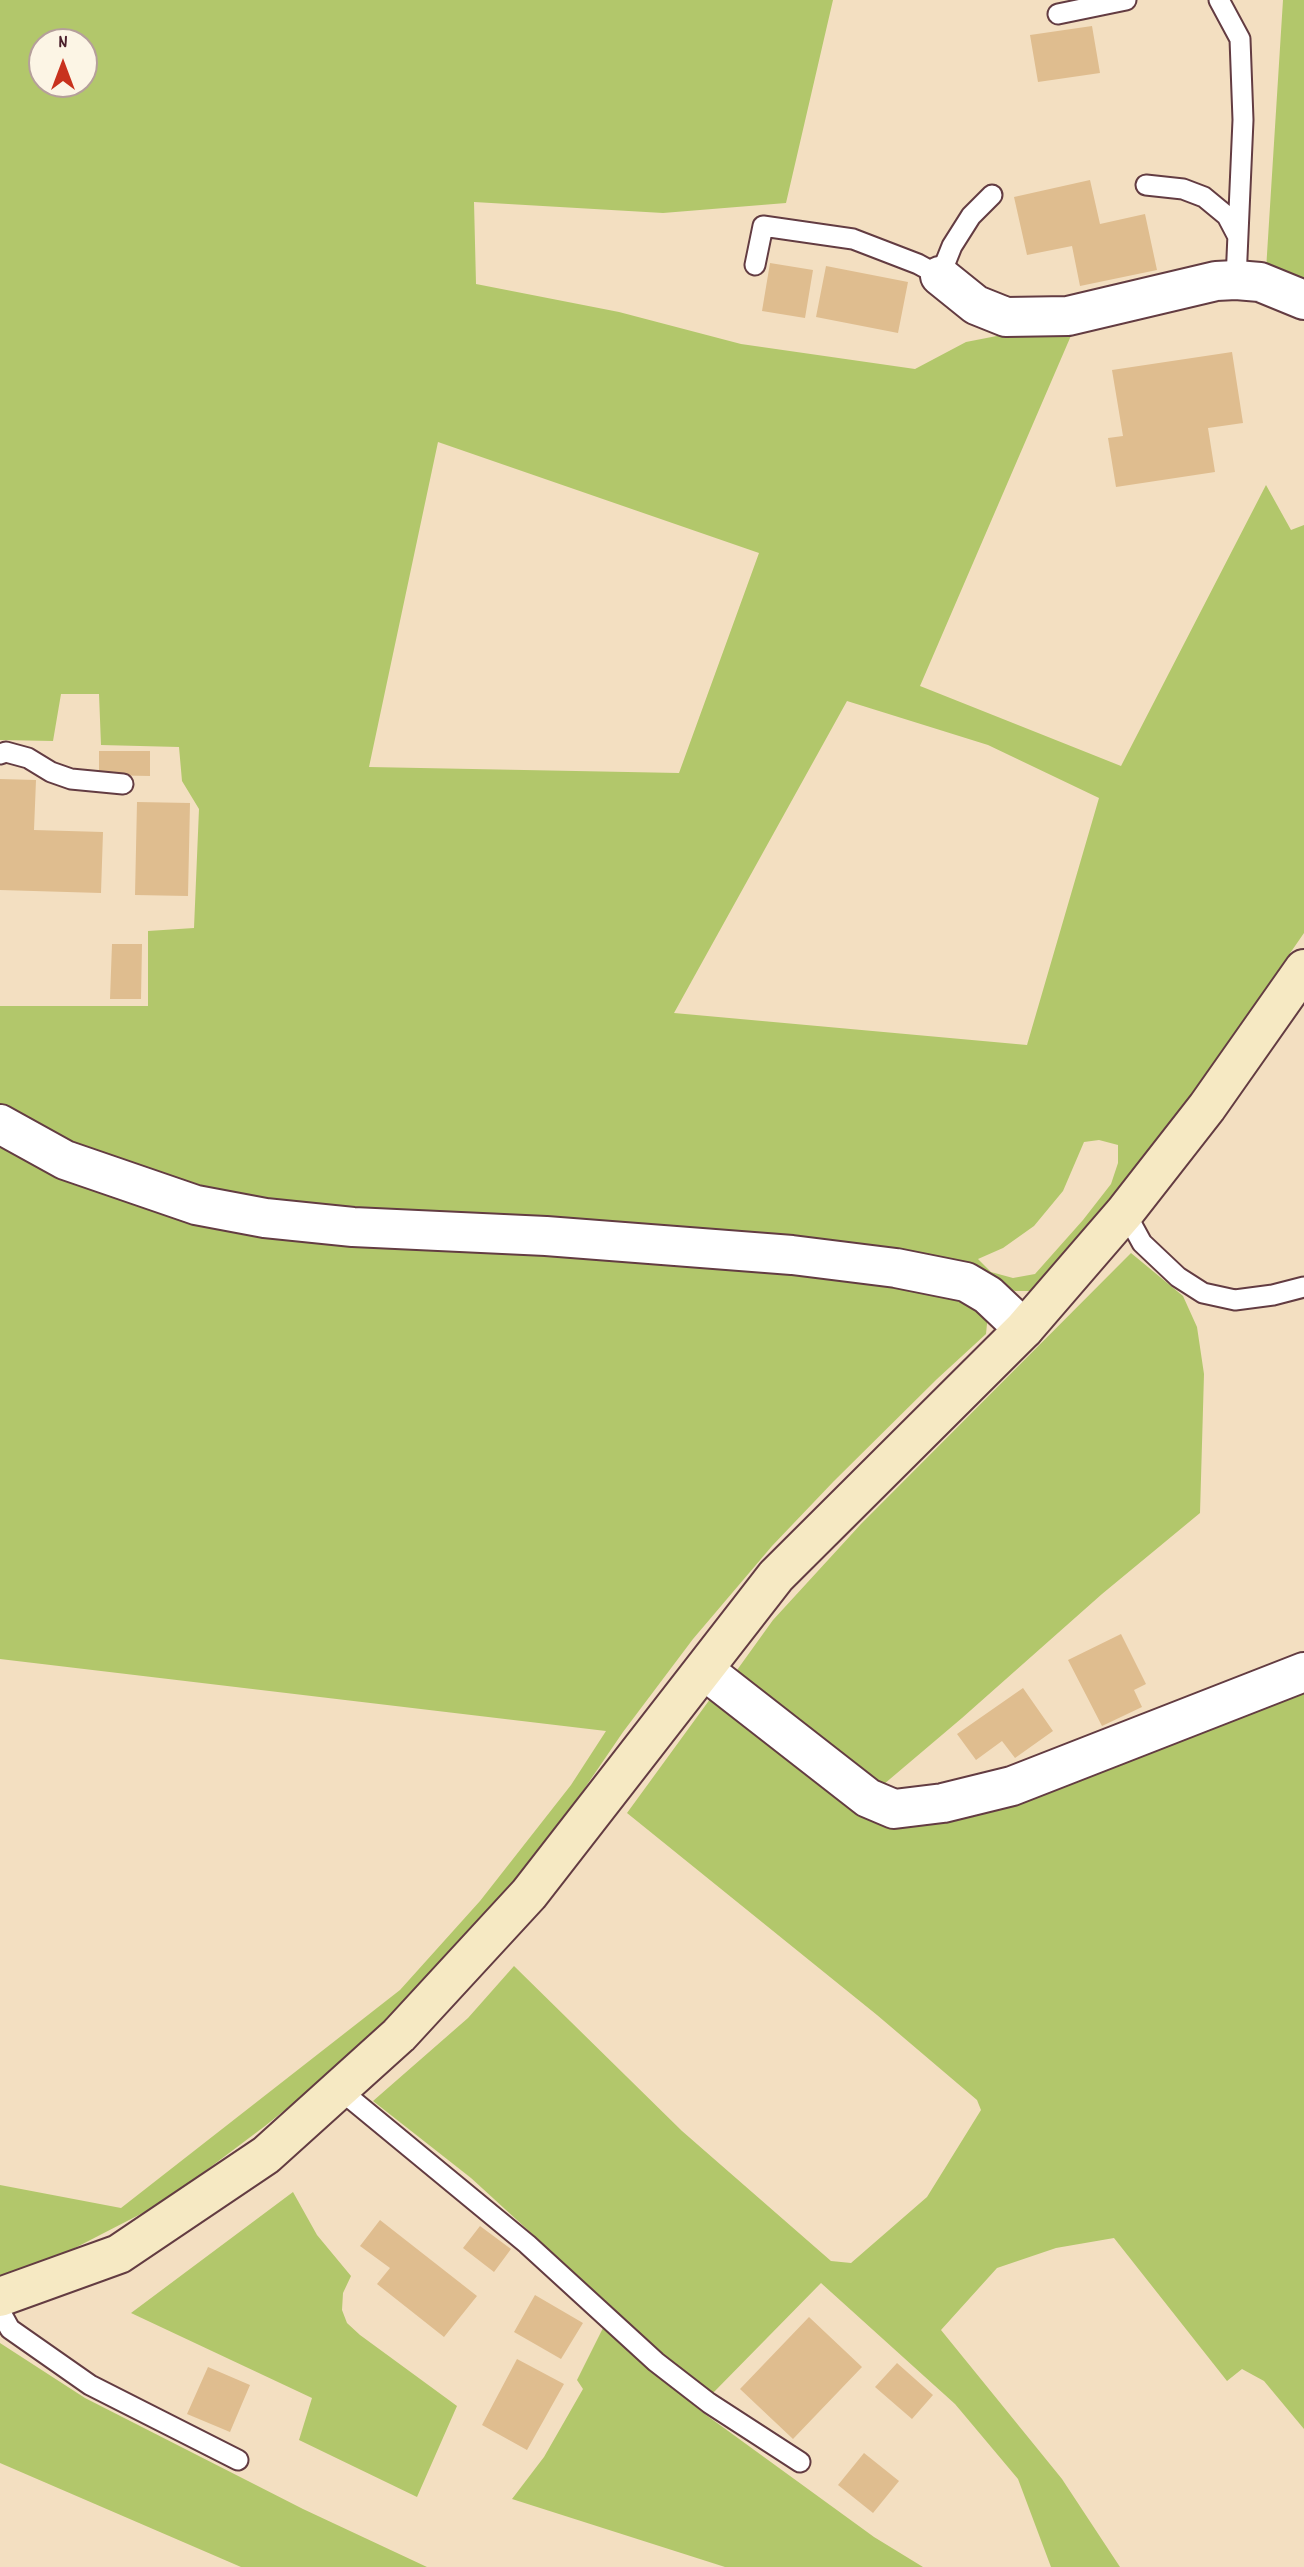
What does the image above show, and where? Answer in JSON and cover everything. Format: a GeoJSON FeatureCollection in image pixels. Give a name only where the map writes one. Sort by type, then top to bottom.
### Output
{"type":"FeatureCollection","features":[{"type":"Feature","properties":{"kind":"main road"},"geometry":{"type":"LineString","coordinates":[[0,2297],[118,2254],[266,2155],[400,2035],[529,1894],[776,1576],[1024,1329],[1125,1212],[1207,1107],[1304,969]]}},
{"type":"Feature","properties":{"kind":"street"},"geometry":{"type":"LineString","coordinates":[[940,276],[975,305],[1006,317],[1068,316],[1216,281],[1260,282],[1304,300]]}},
{"type":"Feature","properties":{"kind":"street"},"geometry":{"type":"LineString","coordinates":[[0,1124],[65,1160],[196,1205],[265,1218],[328,1224],[792,1255],[896,1268],[966,1282],[988,1295],[1024,1329]]}},
{"type":"Feature","properties":{"kind":"street"},"geometry":{"type":"LineString","coordinates":[[704,1670],[868,1798],[894,1809],[943,1803],[1012,1786],[1304,1672]]}},
{"type":"Feature","properties":{"kind":"lane"},"geometry":{"type":"LineString","coordinates":[[1058,14],[1126,0]]}},
{"type":"Feature","properties":{"kind":"lane"},"geometry":{"type":"LineString","coordinates":[[1219,0],[1240,39],[1243,120],[1236,280]]}},
{"type":"Feature","properties":{"kind":"lane"},"geometry":{"type":"LineString","coordinates":[[1146,185],[1183,189],[1204,197],[1227,216],[1237,234]]}},
{"type":"Feature","properties":{"kind":"lane"},"geometry":{"type":"LineString","coordinates":[[755,265],[763,226],[853,239],[918,264],[940,276],[952,246],[971,216],[992,195]]}},
{"type":"Feature","properties":{"kind":"lane"},"geometry":{"type":"LineString","coordinates":[[0,754],[6,752],[28,758],[51,772],[71,779],[122,784]]}},
{"type":"Feature","properties":{"kind":"lane"},"geometry":{"type":"LineString","coordinates":[[1125,1212],[1142,1243],[1178,1277],[1203,1293],[1235,1300],[1273,1295],[1304,1287]]}},
{"type":"Feature","properties":{"kind":"lane"},"geometry":{"type":"LineString","coordinates":[[339,2090],[527,2244],[656,2362],[709,2403],[800,2462]]}},
{"type":"Feature","properties":{"kind":"lane"},"geometry":{"type":"LineString","coordinates":[[0,2311],[10,2329],[90,2385],[238,2460]]}},
{"type":"Feature","properties":{"kind":"green space"},"geometry":{"type":"Polygon","coordinates":[[[0,0],[833,0],[786,203],[663,213],[474,202],[476,284],[619,312],[741,344],[915,369],[966,342],[1007,334],[1073,331],[920,686],[1121,766],[1266,485],[1291,530],[1304,525],[1304,933],[1170,1127],[1123,1187],[1032,1291],[1015,1291],[964,1271],[262,1211],[124,1169],[0,1111],[0,1006],[148,1006],[148,931],[194,928],[199,809],[182,781],[179,747],[101,745],[99,694],[61,694],[53,741],[0,740],[0,0]],[[438,442],[369,767],[679,773],[759,553],[438,442]],[[847,701],[674,1013],[1027,1045],[1099,798],[988,745],[847,701]],[[1099,1140],[1084,1142],[1063,1191],[1034,1226],[1003,1248],[978,1259],[991,1272],[1013,1278],[1035,1274],[1083,1220],[1111,1184],[1118,1163],[1118,1145],[1099,1140]]]}},
{"type":"Feature","properties":{"kind":"green space"},"geometry":{"type":"Polygon","coordinates":[[[1283,0],[1304,0],[1304,286],[1266,270],[1283,0]]]}},
{"type":"Feature","properties":{"kind":"green space"},"geometry":{"type":"Polygon","coordinates":[[[0,1134],[59,1169],[452,1240],[958,1289],[988,1314],[986,1334],[834,1481],[772,1546],[693,1639],[623,1732],[550,1839],[485,1923],[352,2056],[164,2202],[69,2251],[0,2276],[0,2185],[121,2208],[400,1990],[480,1901],[571,1785],[606,1731],[0,1659],[0,1134]]]}},
{"type":"Feature","properties":{"kind":"green space"},"geometry":{"type":"Polygon","coordinates":[[[1131,1253],[1183,1296],[1197,1327],[1204,1374],[1200,1513],[1102,1594],[877,1790],[732,1677],[773,1620],[861,1524],[1131,1253]]]}},
{"type":"Feature","properties":{"kind":"green space"},"geometry":{"type":"Polygon","coordinates":[[[1304,1683],[1304,2429],[1264,2381],[1242,2369],[1227,2381],[1114,2238],[1056,2248],[997,2268],[941,2330],[1062,2479],[1120,2567],[1051,2567],[1018,2479],[955,2404],[821,2283],[711,2395],[661,2355],[471,2178],[373,2101],[468,2018],[514,1966],[682,2131],[831,2261],[851,2263],[927,2197],[981,2110],[977,2100],[877,2015],[627,1813],[713,1695],[896,1823],[1304,1683]]]}},
{"type":"Feature","properties":{"kind":"green space"},"geometry":{"type":"Polygon","coordinates":[[[293,2192],[317,2235],[351,2276],[343,2293],[342,2310],[347,2323],[457,2406],[417,2497],[299,2440],[312,2398],[131,2313],[293,2192]]]}},
{"type":"Feature","properties":{"kind":"green space"},"geometry":{"type":"Polygon","coordinates":[[[604,2326],[702,2412],[874,2537],[923,2567],[725,2567],[512,2499],[544,2457],[583,2389],[577,2380],[604,2326]]]}},
{"type":"Feature","properties":{"kind":"green space"},"geometry":{"type":"Polygon","coordinates":[[[0,2343],[85,2398],[303,2509],[427,2567],[241,2567],[0,2463],[0,2343]]]}},
{"type":"Feature","properties":{"kind":"building"},"geometry":{"type":"Polygon","coordinates":[[[1092,26],[1100,73],[1038,82],[1030,35],[1092,26]]]}},
{"type":"Feature","properties":{"kind":"building"},"geometry":{"type":"Polygon","coordinates":[[[1090,180],[1100,224],[1145,214],[1157,270],[1080,286],[1072,246],[1027,255],[1014,197],[1090,180]]]}},
{"type":"Feature","properties":{"kind":"building"},"geometry":{"type":"Polygon","coordinates":[[[770,263],[813,270],[805,318],[762,311],[770,263]]]}},
{"type":"Feature","properties":{"kind":"building"},"geometry":{"type":"Polygon","coordinates":[[[826,266],[908,282],[898,333],[816,317],[826,266]]]}},
{"type":"Feature","properties":{"kind":"building"},"geometry":{"type":"Polygon","coordinates":[[[1232,352],[1243,423],[1208,428],[1215,472],[1116,487],[1108,438],[1123,436],[1112,370],[1232,352]]]}},
{"type":"Feature","properties":{"kind":"building"},"geometry":{"type":"Polygon","coordinates":[[[99,751],[150,751],[150,776],[99,775],[99,751]]]}},
{"type":"Feature","properties":{"kind":"building"},"geometry":{"type":"Polygon","coordinates":[[[0,779],[36,780],[34,830],[103,832],[101,893],[0,890],[0,779]]]}},
{"type":"Feature","properties":{"kind":"building"},"geometry":{"type":"Polygon","coordinates":[[[137,802],[190,803],[188,896],[135,895],[137,802]]]}},
{"type":"Feature","properties":{"kind":"building"},"geometry":{"type":"Polygon","coordinates":[[[112,944],[142,944],[141,999],[110,999],[112,944]]]}},
{"type":"Feature","properties":{"kind":"building"},"geometry":{"type":"Polygon","coordinates":[[[1121,1634],[1146,1684],[1134,1690],[1142,1707],[1102,1726],[1068,1660],[1121,1634]]]}},
{"type":"Feature","properties":{"kind":"building"},"geometry":{"type":"Polygon","coordinates":[[[1023,1688],[1053,1731],[1015,1758],[1002,1741],[976,1760],[957,1734],[1023,1688]]]}},
{"type":"Feature","properties":{"kind":"building"},"geometry":{"type":"Polygon","coordinates":[[[380,2220],[477,2296],[444,2337],[377,2284],[390,2268],[360,2246],[380,2220]]]}},
{"type":"Feature","properties":{"kind":"building"},"geometry":{"type":"Polygon","coordinates":[[[480,2226],[511,2249],[494,2272],[463,2248],[480,2226]]]}},
{"type":"Feature","properties":{"kind":"building"},"geometry":{"type":"Polygon","coordinates":[[[535,2295],[583,2323],[561,2359],[514,2332],[535,2295]]]}},
{"type":"Feature","properties":{"kind":"building"},"geometry":{"type":"Polygon","coordinates":[[[809,2317],[862,2367],[793,2439],[740,2389],[809,2317]]]}},
{"type":"Feature","properties":{"kind":"building"},"geometry":{"type":"Polygon","coordinates":[[[517,2359],[564,2384],[527,2450],[482,2425],[517,2359]]]}},
{"type":"Feature","properties":{"kind":"building"},"geometry":{"type":"Polygon","coordinates":[[[897,2363],[933,2395],[912,2419],[875,2387],[897,2363]]]}},
{"type":"Feature","properties":{"kind":"building"},"geometry":{"type":"Polygon","coordinates":[[[208,2367],[250,2385],[230,2432],[187,2414],[208,2367]]]}},
{"type":"Feature","properties":{"kind":"building"},"geometry":{"type":"Polygon","coordinates":[[[864,2453],[899,2481],[873,2513],[838,2485],[864,2453]]]}}]}
